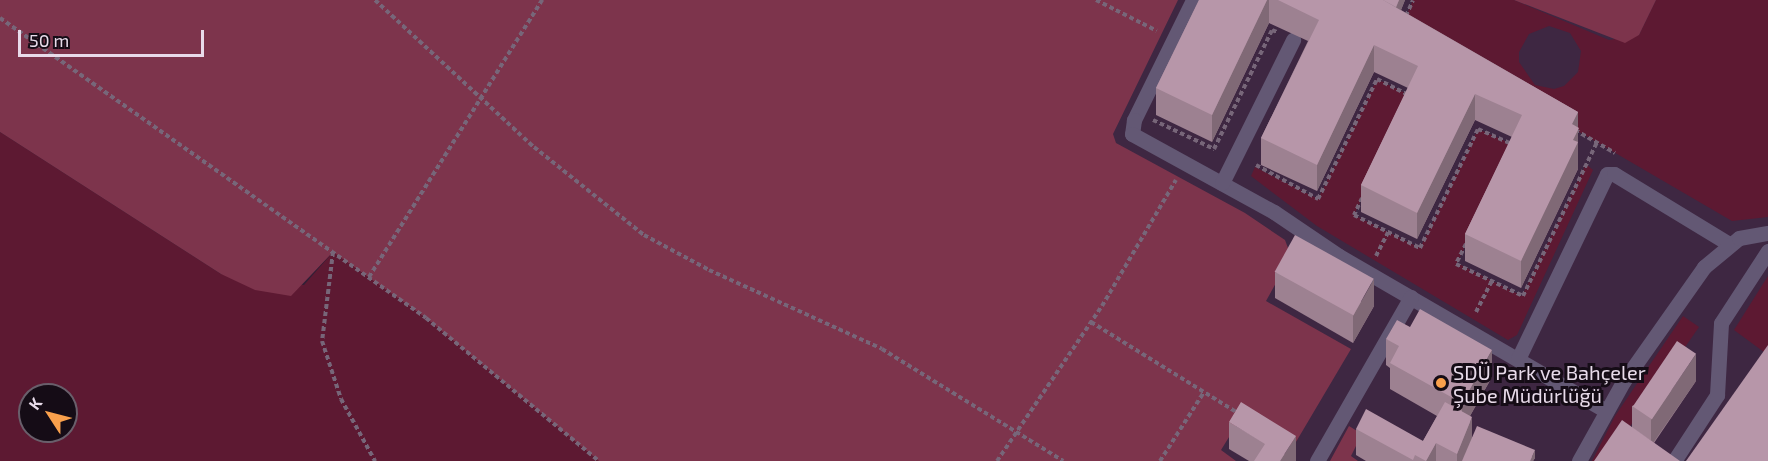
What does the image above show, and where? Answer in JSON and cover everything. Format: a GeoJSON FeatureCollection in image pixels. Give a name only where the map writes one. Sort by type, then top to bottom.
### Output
{"type":"FeatureCollection","features":[{"type":"Feature","properties":{"kind":"street"},"geometry":{"type":"LineString","coordinates":[[1193,0],[1131,131],[1606,411]]}},
{"type":"Feature","properties":{"kind":"street"},"geometry":{"type":"LineString","coordinates":[[1222,183],[1293,40]]}},
{"type":"Feature","properties":{"kind":"street"},"geometry":{"type":"LineString","coordinates":[[1518,359],[1610,172],[1729,244]]}},
{"type":"Feature","properties":{"kind":"street"},"geometry":{"type":"LineString","coordinates":[[1579,461],[1606,411],[1690,285],[1729,244],[1753,233],[1768,232]]}},
{"type":"Feature","properties":{"kind":"street"},"geometry":{"type":"LineString","coordinates":[[1674,461],[1717,395],[1721,323],[1768,250]]}},
{"type":"Feature","properties":{"kind":"street"},"geometry":{"type":"LineString","coordinates":[[1317,461],[1411,297]]}},
{"type":"Feature","properties":{"kind":"path"},"geometry":{"type":"LineString","coordinates":[[375,0],[574,182],[644,235],[709,270],[882,349],[1063,461]]}},
{"type":"Feature","properties":{"kind":"path"},"geometry":{"type":"LineString","coordinates":[[369,277],[482,100],[542,0]]}},
{"type":"Feature","properties":{"kind":"path"},"geometry":{"type":"LineString","coordinates":[[1096,0],[1174,39]]}},
{"type":"Feature","properties":{"kind":"path"},"geometry":{"type":"LineString","coordinates":[[1405,19],[1413,0]]}},
{"type":"Feature","properties":{"kind":"path"},"geometry":{"type":"LineString","coordinates":[[0,18],[369,277],[443,332],[599,461]]}},
{"type":"Feature","properties":{"kind":"path"},"geometry":{"type":"LineString","coordinates":[[1149,118],[1214,149],[1272,30],[1293,40]]}},
{"type":"Feature","properties":{"kind":"path"},"geometry":{"type":"LineString","coordinates":[[1260,156],[1255,166],[1318,199],[1377,79],[1411,96],[1406,106]]}},
{"type":"Feature","properties":{"kind":"path"},"geometry":{"type":"LineString","coordinates":[[1467,242],[1456,264],[1522,296],[1597,142],[1566,124]]}},
{"type":"Feature","properties":{"kind":"path"},"geometry":{"type":"LineString","coordinates":[[1363,196],[1354,215],[1420,248],[1478,129],[1514,145],[1508,156]]}},
{"type":"Feature","properties":{"kind":"path"},"geometry":{"type":"LineString","coordinates":[[997,461],[1091,322],[1186,164]]}},
{"type":"Feature","properties":{"kind":"path"},"geometry":{"type":"LineString","coordinates":[[1367,272],[1388,232]]}},
{"type":"Feature","properties":{"kind":"path"},"geometry":{"type":"LineString","coordinates":[[333,252],[322,341],[341,399],[375,461]]}},
{"type":"Feature","properties":{"kind":"path"},"geometry":{"type":"LineString","coordinates":[[1467,330],[1492,281]]}},
{"type":"Feature","properties":{"kind":"path"},"geometry":{"type":"LineString","coordinates":[[1091,322],[1242,416]]}},
{"type":"Feature","properties":{"kind":"path"},"geometry":{"type":"LineString","coordinates":[[1160,461],[1204,392]]}},
{"type":"Feature","properties":{"kind":"shaded area"},"geometry":{"type":"Polygon","coordinates":[[[0,0],[1178,0],[1113,134],[1116,143],[1245,213],[1285,240],[1291,256],[1266,301],[1351,349],[1293,447],[1242,416],[1221,450],[1236,461],[599,461],[426,318],[333,252],[291,296],[255,290],[221,274],[0,132],[0,0]]]}},
{"type":"Feature","properties":{"kind":"shaded area"},"geometry":{"type":"Polygon","coordinates":[[[943,0],[1768,0],[1768,461],[943,461],[943,0]]]}},
{"type":"Feature","properties":{"kind":"shaded area"},"geometry":{"type":"Polygon","coordinates":[[[1413,0],[1514,0],[1609,40],[1639,35],[1656,0],[1768,0],[1768,217],[1732,221],[1401,28],[1413,0]],[[1549,26],[1529,34],[1519,52],[1519,62],[1535,85],[1554,89],[1564,86],[1578,72],[1581,51],[1570,33],[1549,26]]]}},
{"type":"Feature","properties":{"kind":"shaded area"},"geometry":{"type":"Polygon","coordinates":[[[1514,0],[1656,0],[1639,35],[1625,43],[1514,0]]]}},
{"type":"Feature","properties":{"kind":"shaded area"},"geometry":{"type":"Polygon","coordinates":[[[1377,79],[1411,96],[1354,215],[1420,248],[1478,129],[1514,145],[1457,263],[1522,296],[1586,164],[1593,170],[1517,335],[1508,340],[1317,226],[1251,176],[1255,167],[1318,199],[1377,79]]]}},
{"type":"Feature","properties":{"kind":"shaded area"},"geometry":{"type":"Polygon","coordinates":[[[0,132],[221,274],[304,285],[333,252],[426,318],[599,461],[0,461],[0,132]]]}},
{"type":"Feature","properties":{"kind":"shaded area"},"geometry":{"type":"Polygon","coordinates":[[[1768,276],[1768,355],[1734,330],[1768,276]]]}},
{"type":"Feature","properties":{"kind":"shaded area"},"geometry":{"type":"Polygon","coordinates":[[[1683,316],[1699,327],[1606,461],[1592,461],[1615,416],[1683,316]]]}},
{"type":"Feature","properties":{"kind":"shaded area"},"geometry":{"type":"Polygon","coordinates":[[[1349,426],[1362,434],[1351,456],[1358,461],[1330,461],[1349,426]]]}},
{"type":"Feature","properties":{"kind":"building"},"geometry":{"type":"Polygon","coordinates":[[[1199,0],[1267,0],[1212,115],[1156,88],[1199,0]]]}},
{"type":"Feature","properties":{"kind":"building"},"geometry":{"type":"Polygon","coordinates":[[[1278,0],[1383,0],[1578,112],[1572,124],[1579,128],[1573,140],[1578,142],[1521,261],[1465,234],[1522,115],[1475,94],[1417,213],[1361,185],[1418,66],[1374,45],[1317,165],[1261,138],[1319,20],[1278,0]]]}},
{"type":"Feature","properties":{"kind":"building"},"geometry":{"type":"Polygon","coordinates":[[[1383,0],[1399,0],[1396,7],[1383,0]]]}},
{"type":"Feature","properties":{"kind":"building"},"geometry":{"type":"Polygon","coordinates":[[[1295,235],[1374,279],[1353,315],[1275,272],[1295,235]]]}},
{"type":"Feature","properties":{"kind":"building"},"geometry":{"type":"Polygon","coordinates":[[[1420,309],[1492,350],[1462,403],[1390,363],[1399,346],[1386,339],[1397,320],[1410,327],[1420,309]]]}},
{"type":"Feature","properties":{"kind":"building"},"geometry":{"type":"Polygon","coordinates":[[[1677,341],[1696,354],[1652,419],[1633,406],[1677,341]]]}},
{"type":"Feature","properties":{"kind":"building"},"geometry":{"type":"Polygon","coordinates":[[[1768,345],[1768,461],[1686,461],[1768,345]]]}},
{"type":"Feature","properties":{"kind":"building"},"geometry":{"type":"Polygon","coordinates":[[[1241,402],[1296,436],[1280,461],[1254,461],[1265,444],[1229,422],[1241,402]]]}},
{"type":"Feature","properties":{"kind":"building"},"geometry":{"type":"Polygon","coordinates":[[[1445,402],[1472,417],[1457,454],[1436,443],[1426,461],[1415,455],[1413,460],[1356,429],[1366,409],[1423,441],[1445,402]]]}},
{"type":"Feature","properties":{"kind":"building"},"geometry":{"type":"Polygon","coordinates":[[[1622,420],[1680,461],[1594,461],[1622,420]]]}},
{"type":"Feature","properties":{"kind":"building"},"geometry":{"type":"Polygon","coordinates":[[[1477,426],[1535,450],[1530,461],[1462,461],[1477,426]]]}},
{"type":"Feature","properties":{"kind":"place","name":"SDÜ Park ve Bahçeler Şube Müdürlüğü"},"geometry":{"type":"Point","coordinates":[1441,383]}}]}
